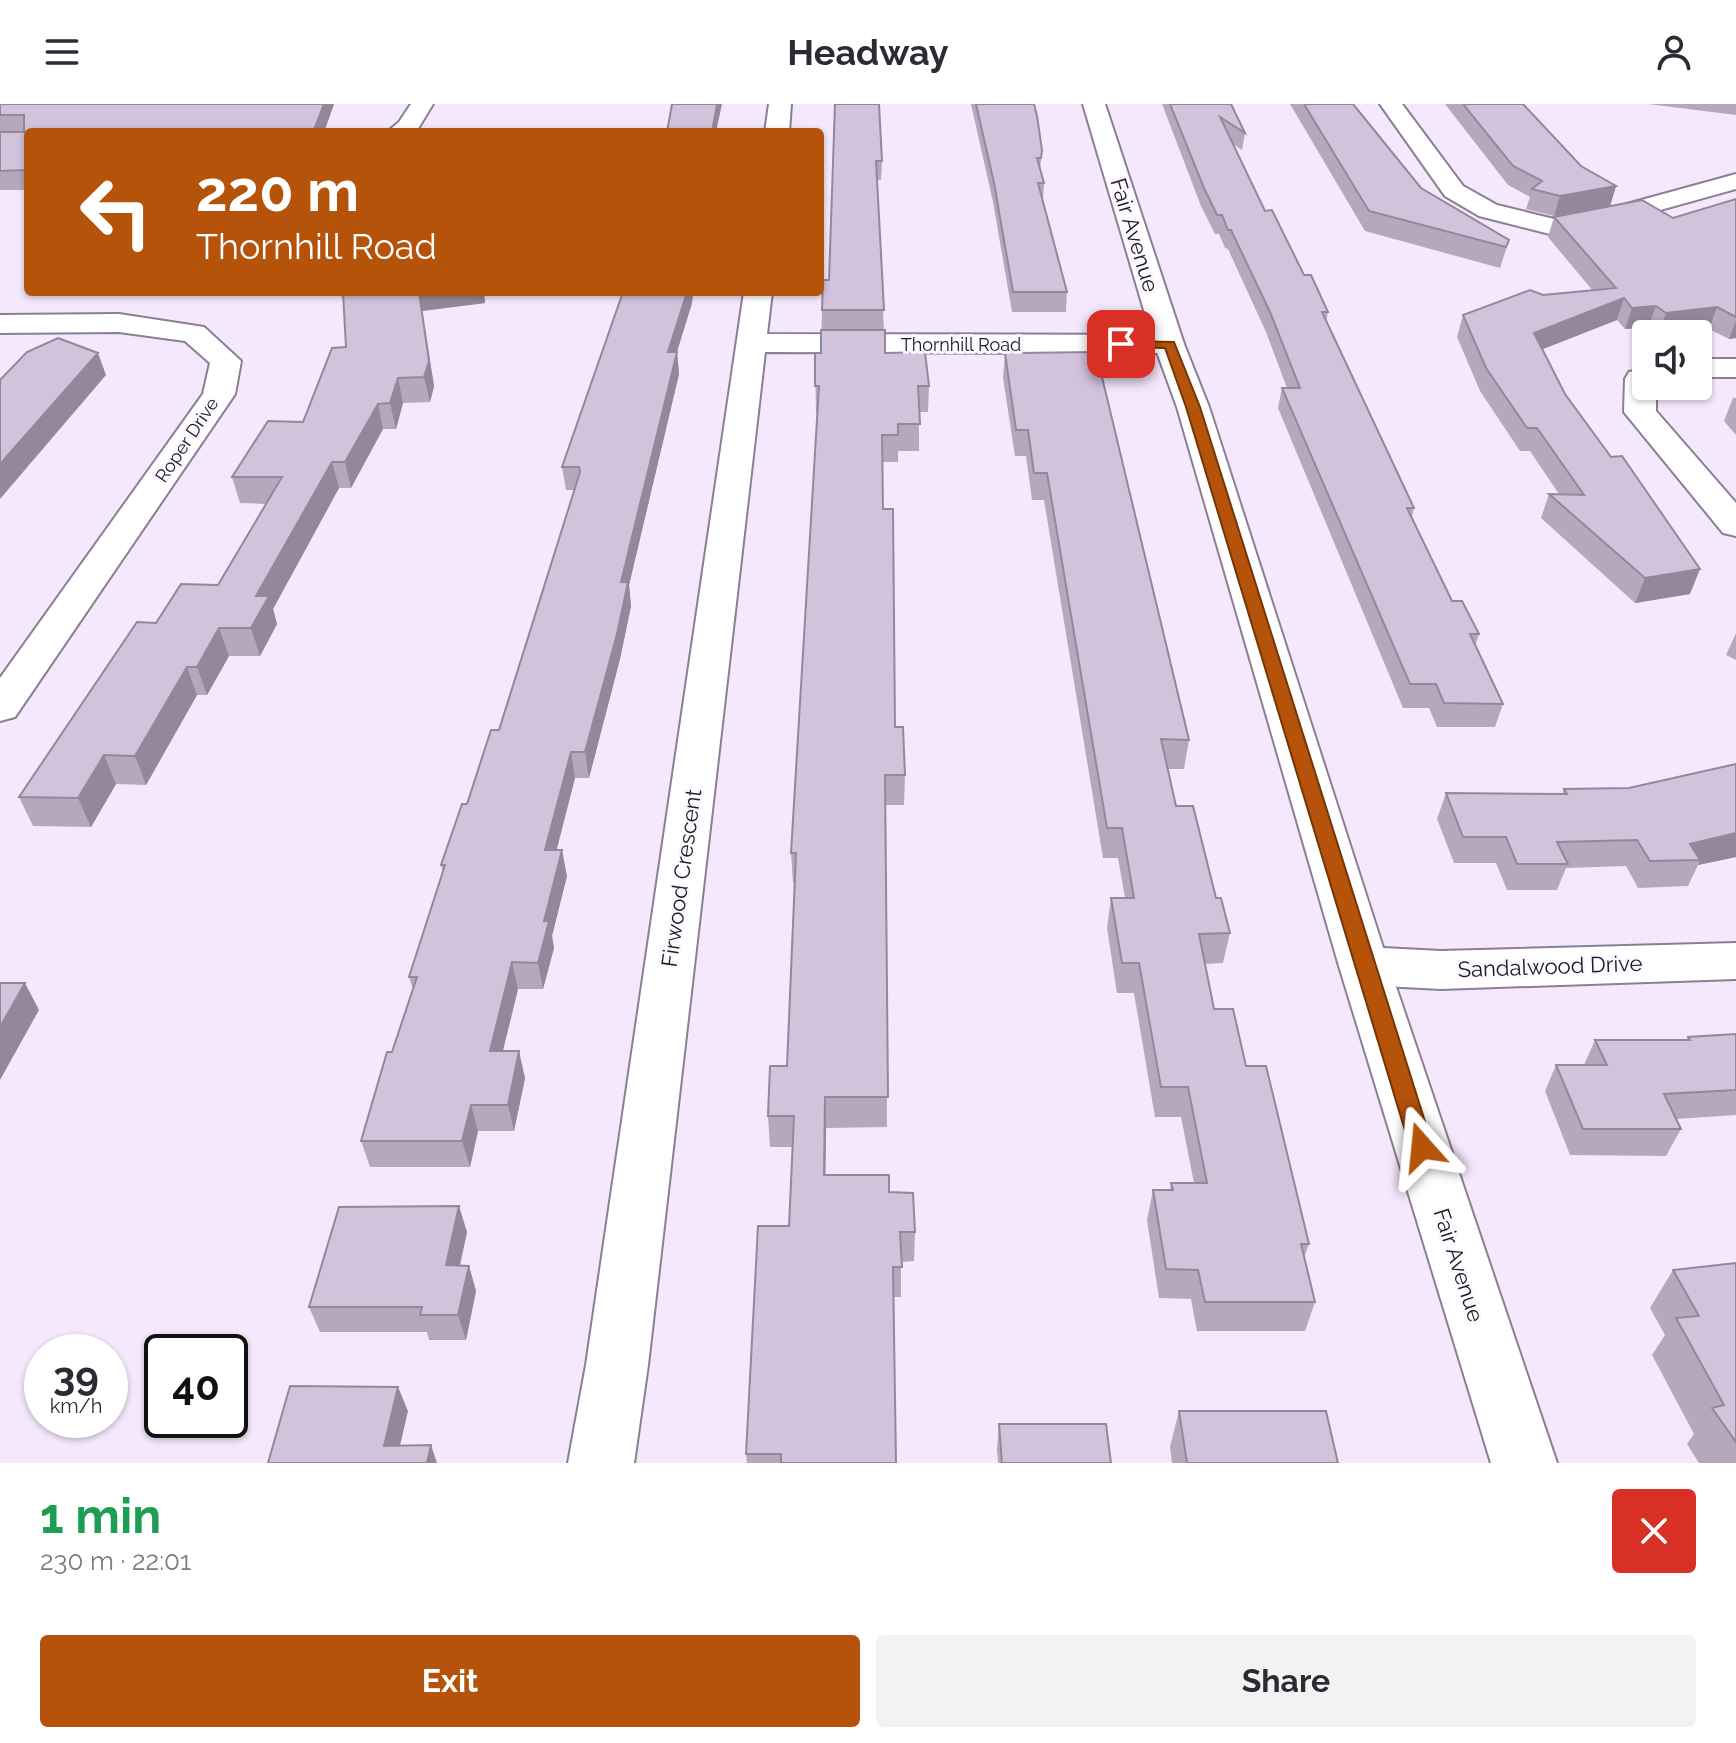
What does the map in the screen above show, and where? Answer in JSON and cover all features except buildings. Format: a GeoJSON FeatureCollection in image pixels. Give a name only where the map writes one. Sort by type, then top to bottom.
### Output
{"type":"FeatureCollection","features":[{"type":"Feature","properties":{"kind":"street"},"geometry":{"type":"LineString","coordinates":[[406,128],[422,104]]}},
{"type":"Feature","properties":{"kind":"street"},"geometry":{"type":"LineString","coordinates":[[777,128],[780,104]]}},
{"type":"Feature","properties":{"kind":"street","name":"Fair Avenue"},"geometry":{"type":"LineString","coordinates":[[1094,104],[1169,344],[1193,407],[1364,966],[1524,1463]]}},
{"type":"Feature","properties":{"kind":"street"},"geometry":{"type":"LineString","coordinates":[[1391,104],[1454,191],[1488,211],[1554,227],[1608,217],[1736,181]]}},
{"type":"Feature","properties":{"kind":"street","name":"Firwood Crescent"},"geometry":{"type":"LineString","coordinates":[[601,1463],[619,1349],[758,296]]}},
{"type":"Feature","properties":{"kind":"street","name":"Roper Drive"},"geometry":{"type":"LineString","coordinates":[[0,324],[119,323],[194,333],[226,361],[219,394],[0,708]]}},
{"type":"Feature","properties":{"kind":"street","name":"Thornhill Road"},"geometry":{"type":"LineString","coordinates":[[752,343],[1169,344]]}},
{"type":"Feature","properties":{"kind":"street"},"geometry":{"type":"LineString","coordinates":[[1712,368],[1736,368]]}},
{"type":"Feature","properties":{"kind":"street"},"geometry":{"type":"LineString","coordinates":[[1640,400],[1640,412],[1736,525]]}},
{"type":"Feature","properties":{"kind":"street","name":"Sandalwood Drive"},"geometry":{"type":"LineString","coordinates":[[1364,966],[1441,970],[1736,961]]}},
{"type":"Feature","properties":{"kind":"route"},"geometry":{"type":"LineString","coordinates":[[1121,344],[1169,344],[1193,407],[1422,1147]]}}]}
